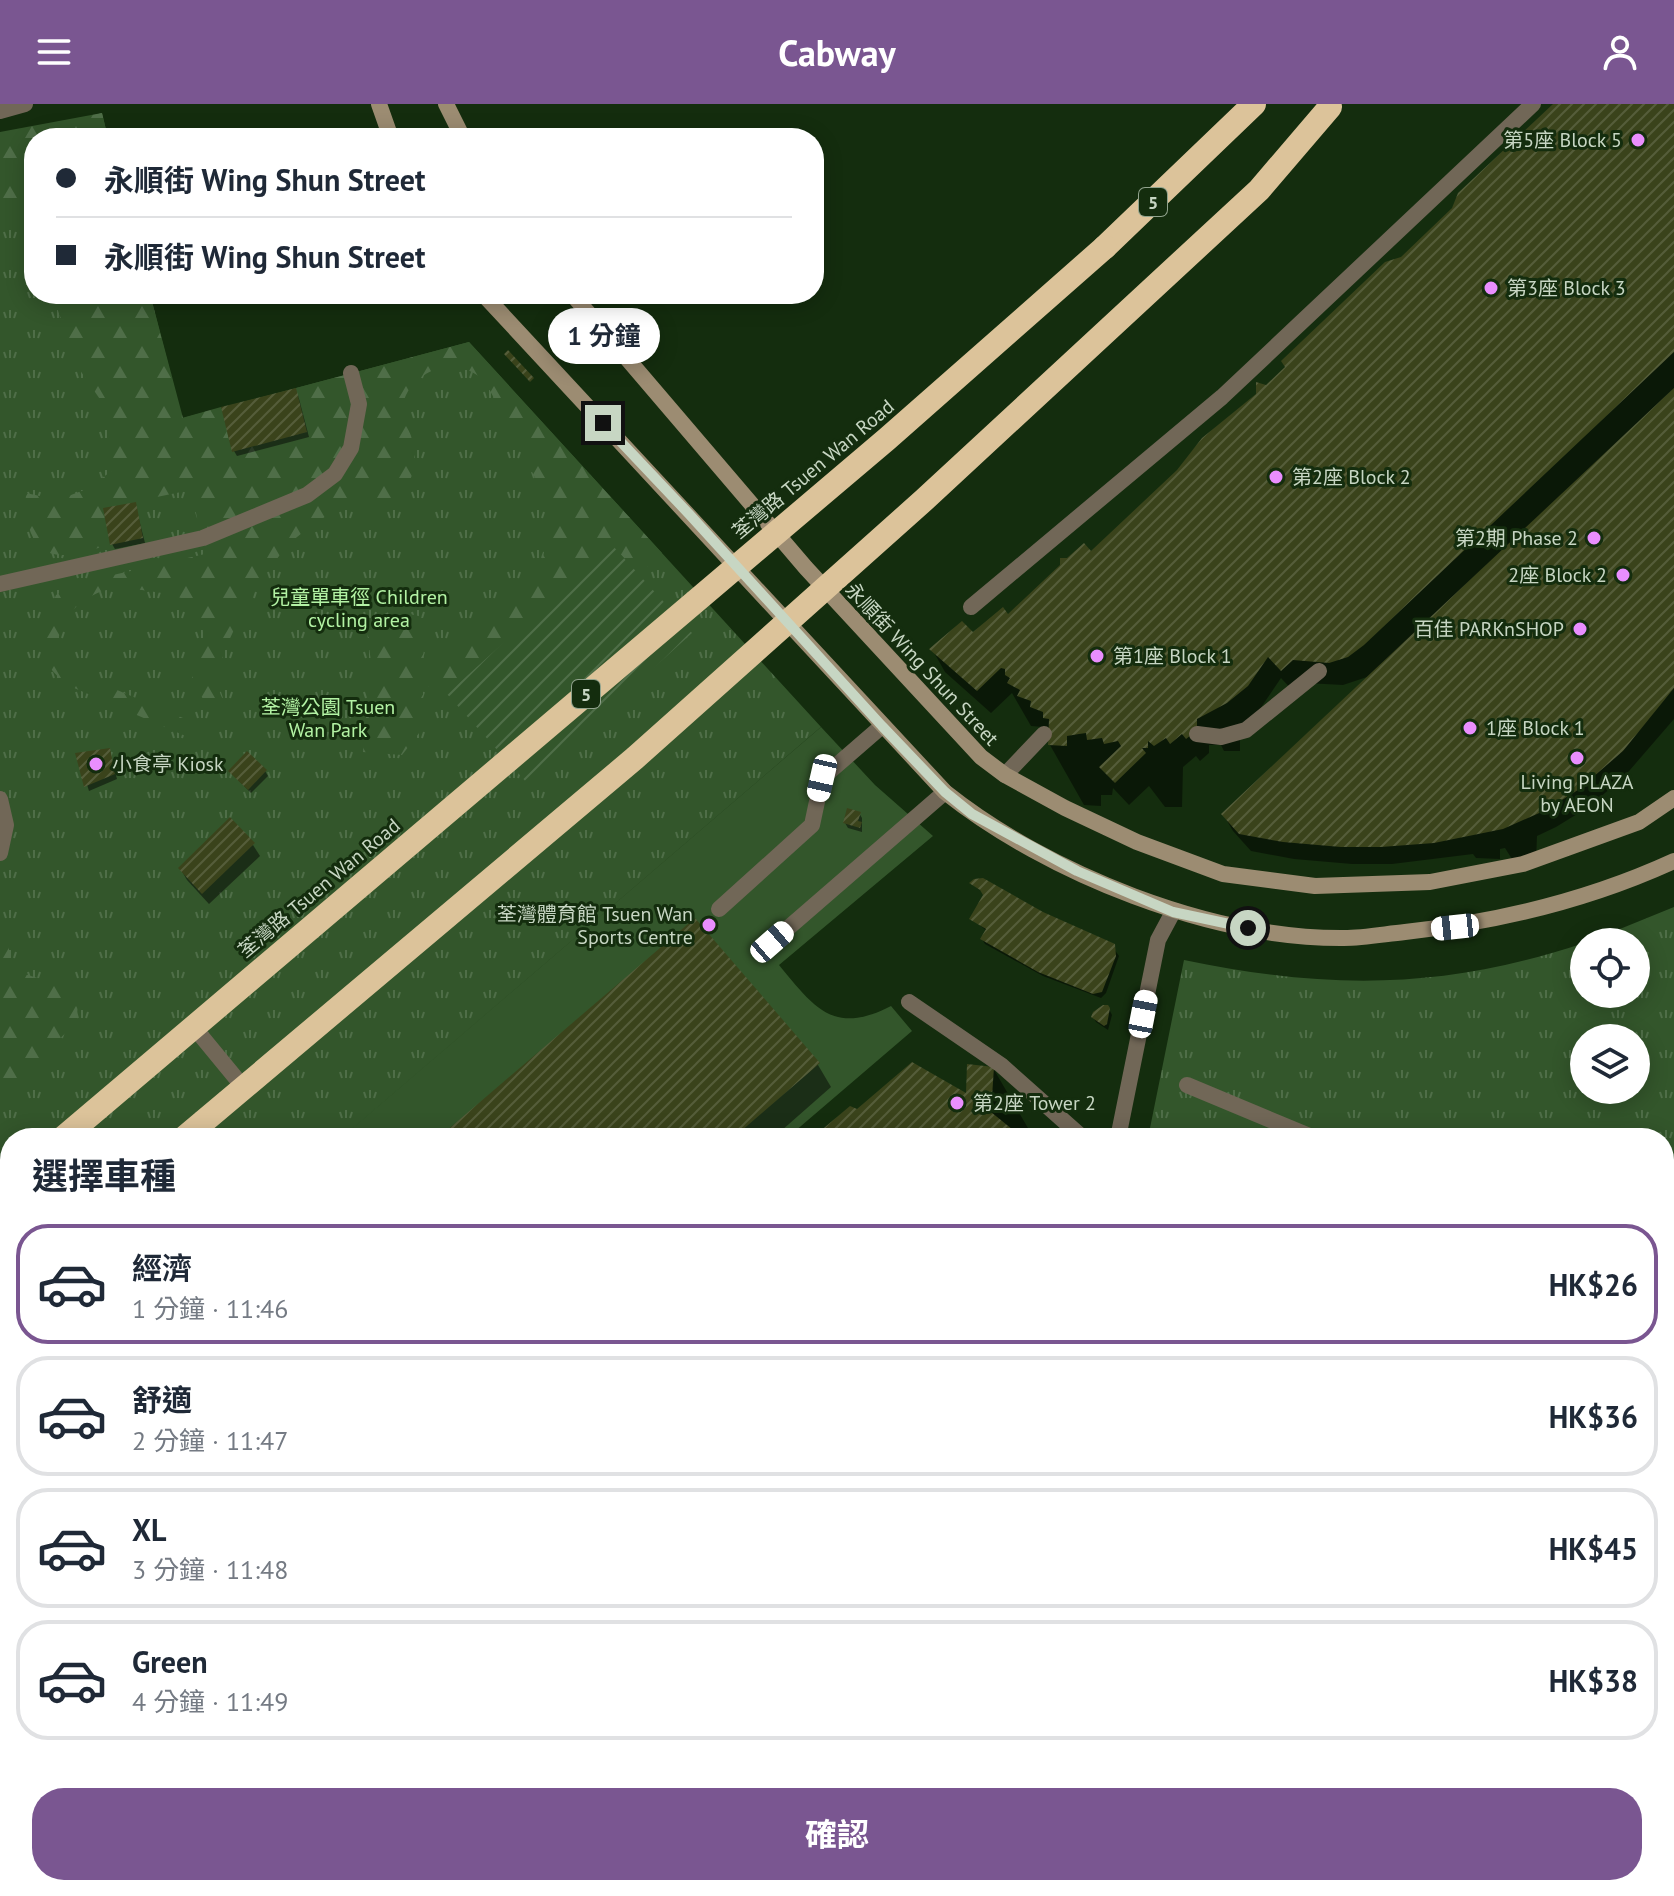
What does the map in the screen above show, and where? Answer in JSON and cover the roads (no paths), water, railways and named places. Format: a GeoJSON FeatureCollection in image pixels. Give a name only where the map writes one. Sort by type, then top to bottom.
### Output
{"type":"FeatureCollection","features":[{"type":"Feature","properties":{"kind":"highway","name":"荃灣路 Tsuen Wan Road"},"geometry":{"type":"LineString","coordinates":[[75,1128],[887,439],[1105,247],[1254,104]]}},
{"type":"Feature","properties":{"kind":"highway"},"geometry":{"type":"LineString","coordinates":[[196,1128],[635,758],[924,500],[1259,190],[1332,105]]}},
{"type":"Feature","properties":{"kind":"street"},"geometry":{"type":"LineString","coordinates":[[0,111],[25,104]]}},
{"type":"Feature","properties":{"kind":"street"},"geometry":{"type":"LineString","coordinates":[[379,104],[387,128]]}},
{"type":"Feature","properties":{"kind":"street"},"geometry":{"type":"LineString","coordinates":[[446,104],[458,128]]}},
{"type":"Feature","properties":{"kind":"street"},"geometry":{"type":"LineString","coordinates":[[971,607],[1222,397],[1533,104]]}},
{"type":"Feature","properties":{"kind":"street"},"geometry":{"type":"LineString","coordinates":[[492,304],[945,792],[972,814],[1077,871],[1173,912],[1248,928],[1345,938],[1455,927],[1562,903],[1674,861]]}},
{"type":"Feature","properties":{"kind":"street","name":"永順街 Wing Shun Street"},"geometry":{"type":"LineString","coordinates":[[581,304],[879,650],[981,757],[1005,775],[1065,808],[1137,842],[1223,874],[1315,886],[1430,882],[1523,864],[1639,822],[1674,798]]}},
{"type":"Feature","properties":{"kind":"street"},"geometry":{"type":"LineString","coordinates":[[0,584],[203,538],[307,495],[335,474],[351,448],[359,404],[351,373]]}},
{"type":"Feature","properties":{"kind":"street"},"geometry":{"type":"LineString","coordinates":[[1197,734],[1221,737],[1246,730],[1319,671]]}},
{"type":"Feature","properties":{"kind":"street"},"geometry":{"type":"LineString","coordinates":[[719,909],[812,825],[822,778],[882,726]]}},
{"type":"Feature","properties":{"kind":"street"},"geometry":{"type":"LineString","coordinates":[[1005,775],[1044,734]]}},
{"type":"Feature","properties":{"kind":"street"},"geometry":{"type":"LineString","coordinates":[[772,942],[945,792]]}},
{"type":"Feature","properties":{"kind":"street"},"geometry":{"type":"LineString","coordinates":[[0,799],[6,825],[0,853]]}},
{"type":"Feature","properties":{"kind":"street"},"geometry":{"type":"LineString","coordinates":[[1120,1128],[1158,940],[1173,912]]}},
{"type":"Feature","properties":{"kind":"street"},"geometry":{"type":"LineString","coordinates":[[909,1002],[1001,1065],[1072,1128]]}},
{"type":"Feature","properties":{"kind":"street"},"geometry":{"type":"LineString","coordinates":[[193,1026],[244,1088]]}},
{"type":"Feature","properties":{"kind":"street"},"geometry":{"type":"LineString","coordinates":[[1187,1085],[1290,1128]]}},
{"type":"Feature","properties":{"kind":"place","name":"第5座 Block 5"},"geometry":{"type":"Point","coordinates":[1638,140]}},
{"type":"Feature","properties":{"kind":"place","name":"第3座 Block 3"},"geometry":{"type":"Point","coordinates":[1491,288]}},
{"type":"Feature","properties":{"kind":"place","name":"第2座 Block 2"},"geometry":{"type":"Point","coordinates":[1276,477]}},
{"type":"Feature","properties":{"kind":"place","name":"第2期 Phase 2"},"geometry":{"type":"Point","coordinates":[1594,538]}},
{"type":"Feature","properties":{"kind":"place","name":"2座 Block 2"},"geometry":{"type":"Point","coordinates":[1623,575]}},
{"type":"Feature","properties":{"kind":"place","name":"百佳 PARKnSHOP"},"geometry":{"type":"Point","coordinates":[1580,629]}},
{"type":"Feature","properties":{"kind":"place","name":"第1座 Block 1"},"geometry":{"type":"Point","coordinates":[1097,656]}},
{"type":"Feature","properties":{"kind":"place","name":"1座 Block 1"},"geometry":{"type":"Point","coordinates":[1470,728]}},
{"type":"Feature","properties":{"kind":"place","name":"Living PLAZA by AEON"},"geometry":{"type":"Point","coordinates":[1577,758]}},
{"type":"Feature","properties":{"kind":"place","name":"小食亭 Kiosk"},"geometry":{"type":"Point","coordinates":[96,764]}},
{"type":"Feature","properties":{"kind":"place","name":"荃灣體育館 Tsuen Wan Sports Centre"},"geometry":{"type":"Point","coordinates":[709,925]}},
{"type":"Feature","properties":{"kind":"place","name":"第2座 Tower 2"},"geometry":{"type":"Point","coordinates":[957,1103]}},
{"type":"Feature","properties":{"kind":"park label","name":"兒童單車徑 Children cycling area"},"geometry":{"type":"Point","coordinates":[359,608]}},
{"type":"Feature","properties":{"kind":"park label","name":"荃灣公園 Tsuen Wan Park"},"geometry":{"type":"Point","coordinates":[328,718]}}]}
